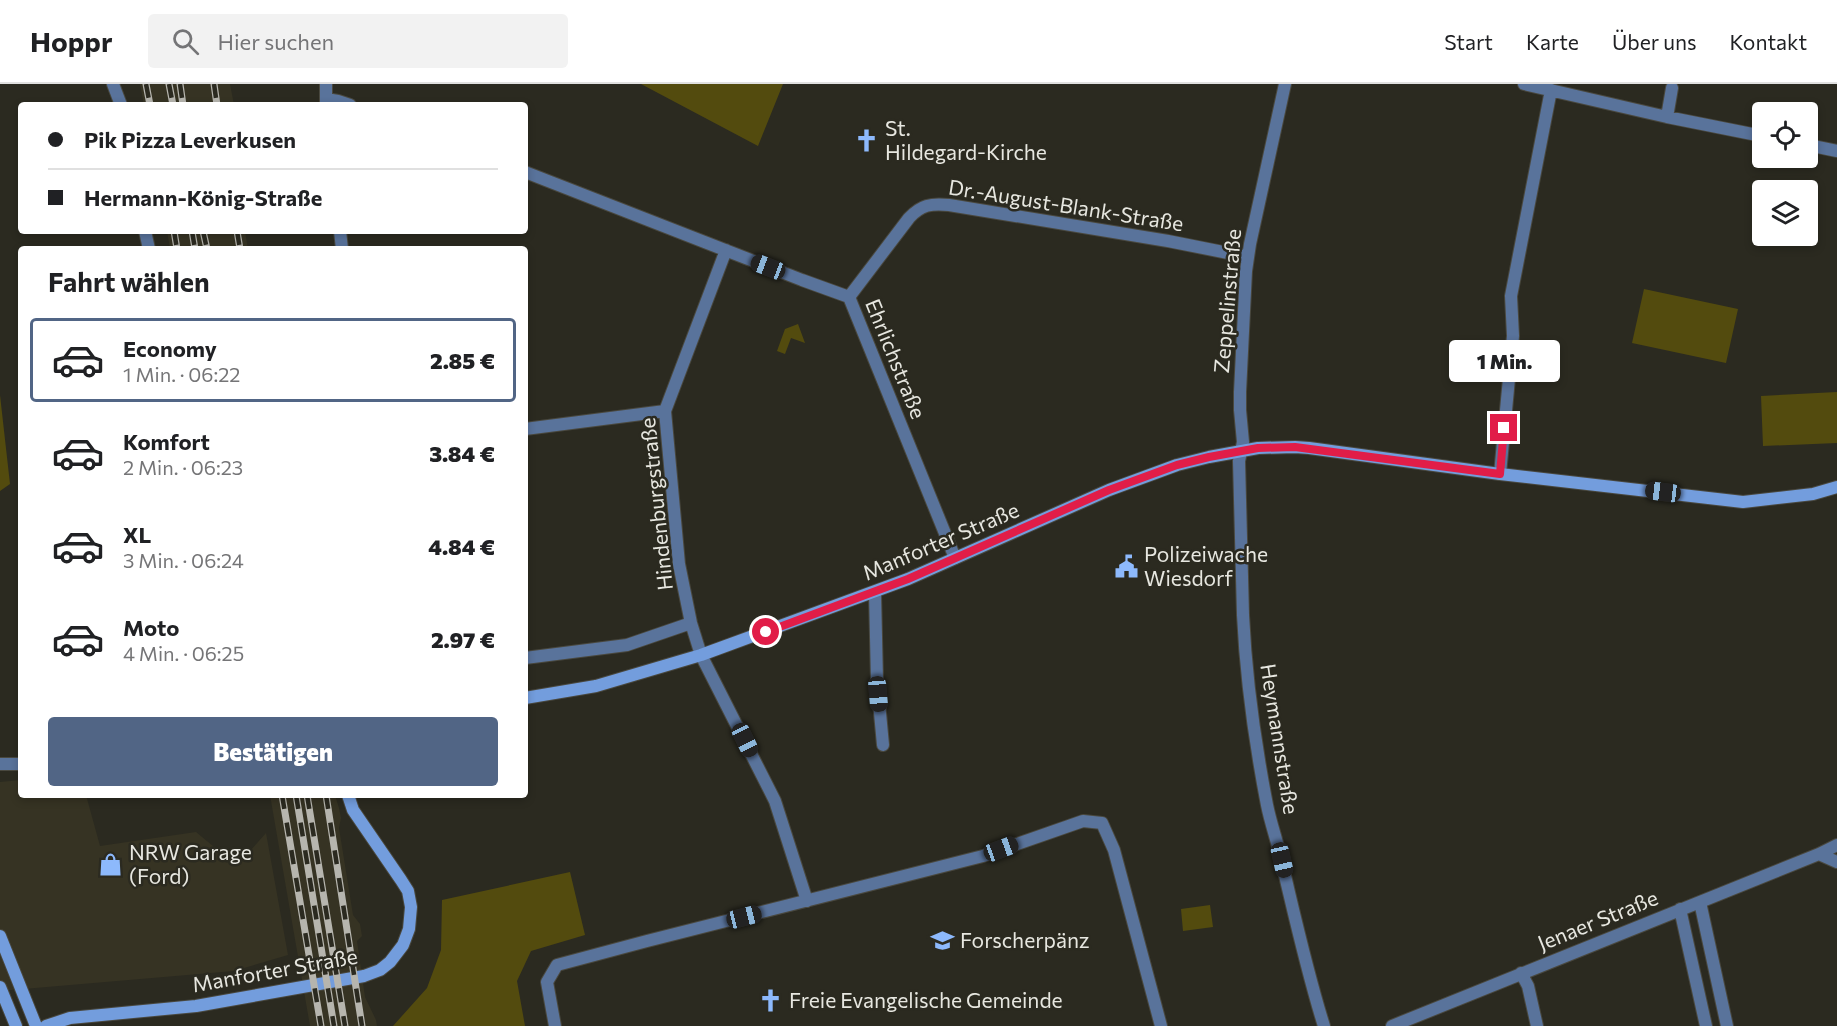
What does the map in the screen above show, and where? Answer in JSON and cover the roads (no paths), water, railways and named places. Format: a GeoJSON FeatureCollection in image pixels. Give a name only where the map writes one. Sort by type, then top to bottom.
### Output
{"type":"FeatureCollection","features":[{"type":"Feature","properties":{"kind":"street"},"geometry":{"type":"LineString","coordinates":[[113,84],[120,102]]}},
{"type":"Feature","properties":{"kind":"street"},"geometry":{"type":"LineString","coordinates":[[326,84],[326,102],[338,100],[343,102]]}},
{"type":"Feature","properties":{"kind":"street","name":"Zeppelinstraße"},"geometry":{"type":"LineString","coordinates":[[1241,452],[1243,442],[1240,392],[1248,257],[1285,84]]}},
{"type":"Feature","properties":{"kind":"street"},"geometry":{"type":"LineString","coordinates":[[1524,84],[1752,134]]}},
{"type":"Feature","properties":{"kind":"street"},"geometry":{"type":"LineString","coordinates":[[1667,117],[1672,88]]}},
{"type":"Feature","properties":{"kind":"street"},"geometry":{"type":"LineString","coordinates":[[1500,474],[1513,336],[1511,296],[1551,90]]}},
{"type":"Feature","properties":{"kind":"street"},"geometry":{"type":"LineString","coordinates":[[1818,147],[1837,151]]}},
{"type":"Feature","properties":{"kind":"street","name":"Ehrlichstraße"},"geometry":{"type":"LineString","coordinates":[[528,173],[849,297],[955,558]]}},
{"type":"Feature","properties":{"kind":"street","name":"Dr.-August-Blank-Straße"},"geometry":{"type":"LineString","coordinates":[[849,297],[909,218],[917,210],[932,204],[1159,240],[1248,257]]}},
{"type":"Feature","properties":{"kind":"street","name":"Hindenburgstraße"},"geometry":{"type":"LineString","coordinates":[[726,250],[665,411],[679,564],[701,655],[775,801],[807,901]]}},
{"type":"Feature","properties":{"kind":"street"},"geometry":{"type":"LineString","coordinates":[[528,429],[665,411]]}},
{"type":"Feature","properties":{"kind":"street","name":"Manforter Straße"},"geometry":{"type":"LineString","coordinates":[[528,697],[596,686],[701,655],[875,593],[1109,490],[1166,469],[1209,457],[1276,447],[1302,447],[1500,474],[1743,502],[1813,494],[1837,487]]}},
{"type":"Feature","properties":{"kind":"street","name":"Heymannstraße"},"geometry":{"type":"LineString","coordinates":[[1241,452],[1239,471],[1244,640],[1255,730],[1267,805],[1277,838],[1308,973],[1324,1026]]}},
{"type":"Feature","properties":{"kind":"street"},"geometry":{"type":"LineString","coordinates":[[875,593],[877,681],[883,745]]}},
{"type":"Feature","properties":{"kind":"street"},"geometry":{"type":"LineString","coordinates":[[528,658],[627,645],[692,623]]}},
{"type":"Feature","properties":{"kind":"street"},"geometry":{"type":"LineString","coordinates":[[0,764],[18,764]]}},
{"type":"Feature","properties":{"kind":"street","name":"Manforter Straße"},"geometry":{"type":"LineString","coordinates":[[46,1026],[69,1018],[196,1006],[341,981],[380,970],[390,962],[403,945],[409,929],[411,907],[408,891],[352,810],[349,798]]}},
{"type":"Feature","properties":{"kind":"street"},"geometry":{"type":"LineString","coordinates":[[555,1026],[547,982],[556,965],[984,856],[1083,821],[1102,824],[1114,850],[1161,1026]]}},
{"type":"Feature","properties":{"kind":"street","name":"Jenaer Straße"},"geometry":{"type":"LineString","coordinates":[[1392,1026],[1819,854],[1837,844]]}},
{"type":"Feature","properties":{"kind":"street"},"geometry":{"type":"LineString","coordinates":[[1819,854],[1837,862]]}},
{"type":"Feature","properties":{"kind":"street"},"geometry":{"type":"LineString","coordinates":[[1700,902],[1727,1026]]}},
{"type":"Feature","properties":{"kind":"street"},"geometry":{"type":"LineString","coordinates":[[1680,909],[1706,1026]]}},
{"type":"Feature","properties":{"kind":"street"},"geometry":{"type":"LineString","coordinates":[[0,936],[36,1026]]}},
{"type":"Feature","properties":{"kind":"street"},"geometry":{"type":"LineString","coordinates":[[1521,973],[1528,986],[1537,1026]]}},
{"type":"Feature","properties":{"kind":"street"},"geometry":{"type":"LineString","coordinates":[[0,987],[16,1026]]}},
{"type":"Feature","properties":{"kind":"railway"},"geometry":{"type":"LineString","coordinates":[[146,84],[149,102]]}},
{"type":"Feature","properties":{"kind":"railway"},"geometry":{"type":"LineString","coordinates":[[169,84],[172,102]]}},
{"type":"Feature","properties":{"kind":"railway"},"geometry":{"type":"LineString","coordinates":[[180,84],[183,102]]}},
{"type":"Feature","properties":{"kind":"railway"},"geometry":{"type":"LineString","coordinates":[[214,84],[217,102]]}},
{"type":"Feature","properties":{"kind":"railway"},"geometry":{"type":"LineString","coordinates":[[174,234],[176,246]]}},
{"type":"Feature","properties":{"kind":"railway"},"geometry":{"type":"LineString","coordinates":[[192,234],[194,246]]}},
{"type":"Feature","properties":{"kind":"railway"},"geometry":{"type":"LineString","coordinates":[[204,234],[206,246]]}},
{"type":"Feature","properties":{"kind":"railway"},"geometry":{"type":"LineString","coordinates":[[238,234],[240,246]]}},
{"type":"Feature","properties":{"kind":"railway"},"geometry":{"type":"LineString","coordinates":[[283,798],[321,1026]]}},
{"type":"Feature","properties":{"kind":"railway"},"geometry":{"type":"LineString","coordinates":[[296,798],[334,1026]]}},
{"type":"Feature","properties":{"kind":"railway"},"geometry":{"type":"LineString","coordinates":[[307,798],[345,1026]]}},
{"type":"Feature","properties":{"kind":"railway"},"geometry":{"type":"LineString","coordinates":[[326,798],[362,1026]]}},
{"type":"Feature","properties":{"kind":"place","name":"St. Hildegard-Kirche"},"geometry":{"type":"Point","coordinates":[867,141]}},
{"type":"Feature","properties":{"kind":"place","name":"Polizeiwache Wiesdorf"},"geometry":{"type":"Point","coordinates":[1126,567]}},
{"type":"Feature","properties":{"kind":"place","name":"NRW Garage (Ford)"},"geometry":{"type":"Point","coordinates":[111,865]}},
{"type":"Feature","properties":{"kind":"place","name":"Forscherpänz"},"geometry":{"type":"Point","coordinates":[942,941]}},
{"type":"Feature","properties":{"kind":"place","name":"Freie Evangelische Gemeinde"},"geometry":{"type":"Point","coordinates":[771,1001]}}]}
